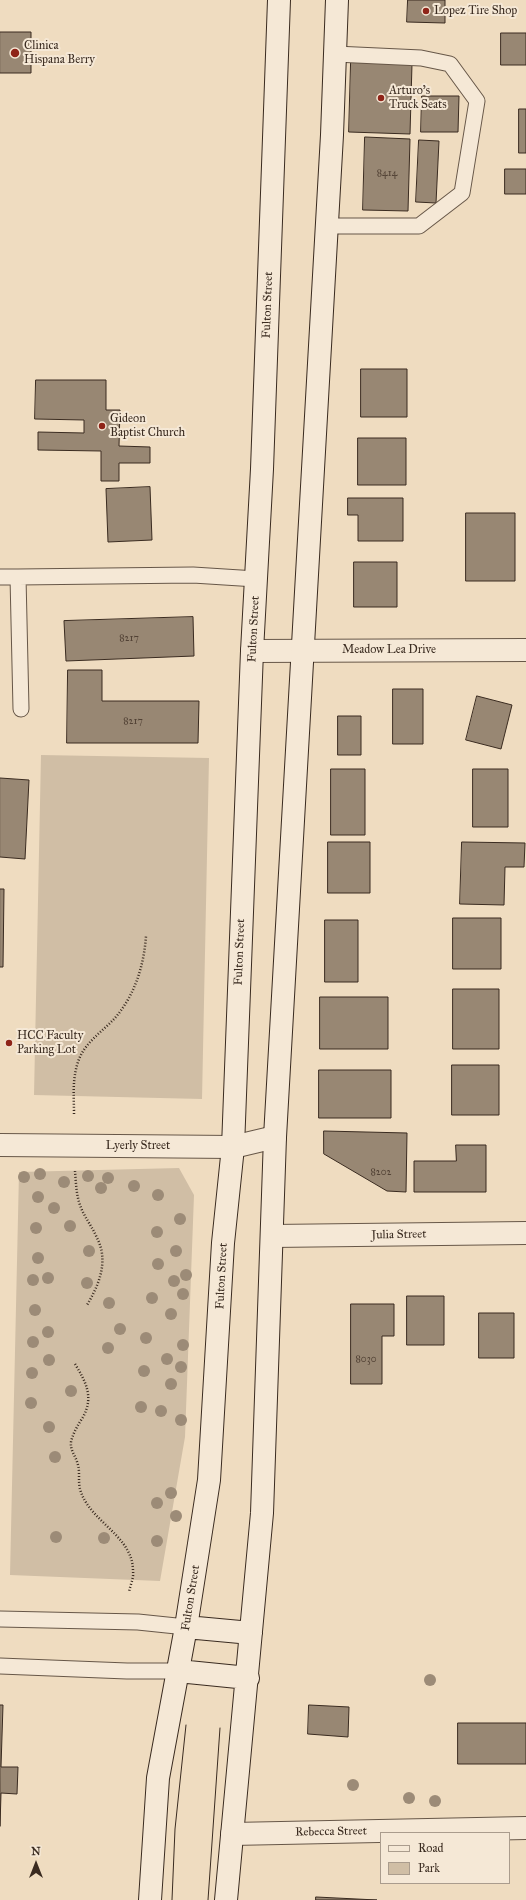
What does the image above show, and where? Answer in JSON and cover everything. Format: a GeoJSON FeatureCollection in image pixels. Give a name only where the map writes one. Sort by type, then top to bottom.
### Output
{"type":"FeatureCollection","features":[{"type":"Feature","properties":{"kind":"main road","name":"Fulton Street"},"geometry":{"type":"LineString","coordinates":[[150,1900],[158,1778],[186,1626],[209,1480],[223,1242],[233,1147],[252,651],[262,461],[279,0]]}},
{"type":"Feature","properties":{"kind":"main road"},"geometry":{"type":"LineString","coordinates":[[226,1900],[248,1678],[262,1513],[275,1137],[303,651],[337,0]]}},
{"type":"Feature","properties":{"kind":"main road","name":"Meadow Lea Drive"},"geometry":{"type":"LineString","coordinates":[[252,651],[526,650]]}},
{"type":"Feature","properties":{"kind":"main road","name":"Lyerly Street"},"geometry":{"type":"LineString","coordinates":[[0,1146],[233,1147],[275,1137]]}},
{"type":"Feature","properties":{"kind":"main road","name":"Julia Street"},"geometry":{"type":"LineString","coordinates":[[272,1236],[526,1233]]}},
{"type":"Feature","properties":{"kind":"main road"},"geometry":{"type":"LineString","coordinates":[[186,1626],[251,1633]]}},
{"type":"Feature","properties":{"kind":"main road"},"geometry":{"type":"LineString","coordinates":[[178,1671],[248,1678]]}},
{"type":"Feature","properties":{"kind":"main road","name":"Rebecca Street"},"geometry":{"type":"LineString","coordinates":[[232,1834],[526,1828]]}},
{"type":"Feature","properties":{"kind":"lane"},"geometry":{"type":"LineString","coordinates":[[326,226],[419,226],[462,193],[477,101],[450,64],[421,58],[335,54]]}},
{"type":"Feature","properties":{"kind":"lane"},"geometry":{"type":"LineString","coordinates":[[0,577],[193,575],[256,579]]}},
{"type":"Feature","properties":{"kind":"lane"},"geometry":{"type":"LineString","coordinates":[[18,577],[21,709]]}},
{"type":"Feature","properties":{"kind":"lane"},"geometry":{"type":"LineString","coordinates":[[0,1619],[138,1622],[186,1626]]}},
{"type":"Feature","properties":{"kind":"lane"},"geometry":{"type":"LineString","coordinates":[[0,1666],[127,1671],[178,1671]]}},
{"type":"Feature","properties":{"kind":"path"},"geometry":{"type":"LineString","coordinates":[[74,1114],[73,1084],[78,1061],[91,1040],[116,1017],[136,984],[145,953],[146,936]]}},
{"type":"Feature","properties":{"kind":"path"},"geometry":{"type":"LineString","coordinates":[[75,1168],[80,1204],[85,1218],[98,1238],[102,1252],[102,1268],[97,1289],[86,1305]]}},
{"type":"Feature","properties":{"kind":"path"},"geometry":{"type":"LineString","coordinates":[[75,1364],[86,1383],[89,1397],[87,1408],[75,1430],[71,1443],[72,1451],[78,1465],[80,1488],[92,1510],[128,1550],[134,1572],[128,1592]]}},
{"type":"Feature","properties":{"kind":"green space"},"geometry":{"type":"Polygon","coordinates":[[[41,755],[209,758],[202,1099],[34,1095],[41,755]]]}},
{"type":"Feature","properties":{"kind":"green space"},"geometry":{"type":"Polygon","coordinates":[[[179,1168],[194,1195],[185,1437],[160,1581],[10,1575],[19,1172],[179,1168]]]}},
{"type":"Feature","properties":{"kind":"building","name":"Lopez Tire Shop"},"geometry":{"type":"Polygon","coordinates":[[[408,0],[445,0],[445,23],[407,22],[408,0]]]}},
{"type":"Feature","properties":{"kind":"building","name":"Clinica Hispana Berry"},"geometry":{"type":"Polygon","coordinates":[[[0,32],[31,32],[31,73],[0,73],[0,32]]]}},
{"type":"Feature","properties":{"kind":"building"},"geometry":{"type":"Polygon","coordinates":[[[501,33],[526,33],[526,65],[501,65],[501,33]]]}},
{"type":"Feature","properties":{"kind":"building","name":"Arturo's Truck Seats"},"geometry":{"type":"Polygon","coordinates":[[[351,62],[412,64],[410,134],[349,132],[351,62]]]}},
{"type":"Feature","properties":{"kind":"building"},"geometry":{"type":"Polygon","coordinates":[[[422,96],[459,96],[458,132],[421,132],[422,96]]]}},
{"type":"Feature","properties":{"kind":"building"},"geometry":{"type":"Polygon","coordinates":[[[519,109],[526,109],[526,153],[519,153],[519,109]]]}},
{"type":"Feature","properties":{"kind":"building"},"geometry":{"type":"Polygon","coordinates":[[[365,137],[410,139],[408,211],[363,210],[365,137]]]}},
{"type":"Feature","properties":{"kind":"building"},"geometry":{"type":"Polygon","coordinates":[[[419,140],[439,141],[436,203],[416,202],[419,140]]]}},
{"type":"Feature","properties":{"kind":"building"},"geometry":{"type":"Polygon","coordinates":[[[505,169],[526,169],[526,194],[505,194],[505,169]]]}},
{"type":"Feature","properties":{"kind":"building"},"geometry":{"type":"Polygon","coordinates":[[[361,369],[407,369],[407,417],[361,417],[361,369]]]}},
{"type":"Feature","properties":{"kind":"building","name":"Gideon Baptist Church"},"geometry":{"type":"Polygon","coordinates":[[[36,380],[106,380],[106,410],[120,410],[119,446],[150,447],[150,463],[119,463],[119,481],[101,481],[101,451],[38,450],[38,432],[84,433],[84,420],[35,419],[36,380]]]}},
{"type":"Feature","properties":{"kind":"building"},"geometry":{"type":"Polygon","coordinates":[[[358,438],[406,438],[406,485],[358,485],[358,438]]]}},
{"type":"Feature","properties":{"kind":"building"},"geometry":{"type":"Polygon","coordinates":[[[150,487],[152,540],[108,542],[106,489],[150,487]]]}},
{"type":"Feature","properties":{"kind":"building"},"geometry":{"type":"Polygon","coordinates":[[[348,498],[403,498],[403,541],[358,541],[358,515],[348,515],[348,498]]]}},
{"type":"Feature","properties":{"kind":"building"},"geometry":{"type":"Polygon","coordinates":[[[466,513],[515,513],[515,581],[466,581],[466,513]]]}},
{"type":"Feature","properties":{"kind":"building"},"geometry":{"type":"Polygon","coordinates":[[[354,562],[397,562],[397,607],[354,607],[354,562]]]}},
{"type":"Feature","properties":{"kind":"building"},"geometry":{"type":"Polygon","coordinates":[[[193,617],[194,656],[66,661],[64,621],[193,617]]]}},
{"type":"Feature","properties":{"kind":"building"},"geometry":{"type":"Polygon","coordinates":[[[68,670],[102,670],[102,701],[199,701],[198,743],[67,743],[68,670]]]}},
{"type":"Feature","properties":{"kind":"building"},"geometry":{"type":"Polygon","coordinates":[[[393,689],[423,689],[423,744],[393,744],[393,689]]]}},
{"type":"Feature","properties":{"kind":"building"},"geometry":{"type":"Polygon","coordinates":[[[477,696],[512,705],[501,749],[466,740],[477,696]]]}},
{"type":"Feature","properties":{"kind":"building"},"geometry":{"type":"Polygon","coordinates":[[[338,716],[361,716],[361,755],[338,755],[338,716]]]}},
{"type":"Feature","properties":{"kind":"building"},"geometry":{"type":"Polygon","coordinates":[[[331,769],[365,769],[365,835],[331,835],[331,769]]]}},
{"type":"Feature","properties":{"kind":"building"},"geometry":{"type":"Polygon","coordinates":[[[473,769],[508,769],[508,827],[473,827],[473,769]]]}},
{"type":"Feature","properties":{"kind":"building"},"geometry":{"type":"Polygon","coordinates":[[[0,778],[29,780],[25,859],[0,857],[0,778]]]}},
{"type":"Feature","properties":{"kind":"building"},"geometry":{"type":"Polygon","coordinates":[[[328,842],[370,842],[370,893],[328,893],[328,842]]]}},
{"type":"Feature","properties":{"kind":"building"},"geometry":{"type":"Polygon","coordinates":[[[462,842],[525,843],[524,867],[505,867],[504,905],[460,904],[462,842]]]}},
{"type":"Feature","properties":{"kind":"building"},"geometry":{"type":"Polygon","coordinates":[[[0,889],[4,889],[3,967],[0,967],[0,889]]]}},
{"type":"Feature","properties":{"kind":"building"},"geometry":{"type":"Polygon","coordinates":[[[453,918],[501,918],[501,969],[453,969],[453,918]]]}},
{"type":"Feature","properties":{"kind":"building"},"geometry":{"type":"Polygon","coordinates":[[[325,920],[358,920],[358,982],[325,982],[325,920]]]}},
{"type":"Feature","properties":{"kind":"building"},"geometry":{"type":"Polygon","coordinates":[[[453,989],[499,989],[499,1049],[453,1049],[453,989]]]}},
{"type":"Feature","properties":{"kind":"building"},"geometry":{"type":"Polygon","coordinates":[[[320,997],[388,997],[388,1049],[320,1049],[320,997]]]}},
{"type":"Feature","properties":{"kind":"building"},"geometry":{"type":"Polygon","coordinates":[[[452,1065],[499,1065],[499,1115],[452,1115],[452,1065]]]}},
{"type":"Feature","properties":{"kind":"building"},"geometry":{"type":"Polygon","coordinates":[[[319,1070],[391,1070],[391,1118],[319,1118],[319,1070]]]}},
{"type":"Feature","properties":{"kind":"building"},"geometry":{"type":"Polygon","coordinates":[[[324,1131],[407,1133],[406,1192],[387,1191],[324,1154],[324,1131]]]}},
{"type":"Feature","properties":{"kind":"building"},"geometry":{"type":"Polygon","coordinates":[[[456,1145],[486,1145],[486,1192],[414,1192],[414,1161],[456,1161],[456,1145]]]}},
{"type":"Feature","properties":{"kind":"building"},"geometry":{"type":"Polygon","coordinates":[[[407,1296],[444,1296],[444,1345],[407,1345],[407,1296]]]}},
{"type":"Feature","properties":{"kind":"building"},"geometry":{"type":"Polygon","coordinates":[[[351,1304],[394,1304],[394,1336],[382,1336],[382,1384],[351,1384],[351,1304]]]}},
{"type":"Feature","properties":{"kind":"building"},"geometry":{"type":"Polygon","coordinates":[[[479,1313],[514,1313],[514,1358],[479,1358],[479,1313]]]}},
{"type":"Feature","properties":{"kind":"building"},"geometry":{"type":"Polygon","coordinates":[[[0,1705],[3,1705],[1,1767],[18,1767],[17,1794],[1,1793],[0,1826],[0,1705]]]}},
{"type":"Feature","properties":{"kind":"building"},"geometry":{"type":"Polygon","coordinates":[[[309,1705],[349,1707],[348,1737],[308,1734],[309,1705]]]}},
{"type":"Feature","properties":{"kind":"building"},"geometry":{"type":"Polygon","coordinates":[[[458,1723],[526,1723],[526,1764],[458,1764],[458,1723]]]}},
{"type":"Feature","properties":{"kind":"building"},"geometry":{"type":"Polygon","coordinates":[[[316,1897],[377,1900],[316,1900],[316,1897]]]}},
{"type":"Feature","properties":{"kind":"tram line"},"geometry":{"type":"LineString","coordinates":[[172,1900],[175,1829],[186,1725]]}},
{"type":"Feature","properties":{"kind":"tram line"},"geometry":{"type":"LineString","coordinates":[[208,1900],[220,1728]]}},
{"type":"Feature","properties":{"kind":"place","name":"Lopez Tire Shop"},"geometry":{"type":"Point","coordinates":[426,11]}},
{"type":"Feature","properties":{"kind":"place","name":"Clinica Hispana Berry"},"geometry":{"type":"Point","coordinates":[15,53]}},
{"type":"Feature","properties":{"kind":"place","name":"Arturo's Truck Seats"},"geometry":{"type":"Point","coordinates":[381,98]}},
{"type":"Feature","properties":{"kind":"place","name":"Gideon Baptist Church"},"geometry":{"type":"Point","coordinates":[102,426]}},
{"type":"Feature","properties":{"kind":"place","name":"HCC Faculty Parking Lot"},"geometry":{"type":"Point","coordinates":[9,1043]}}]}
